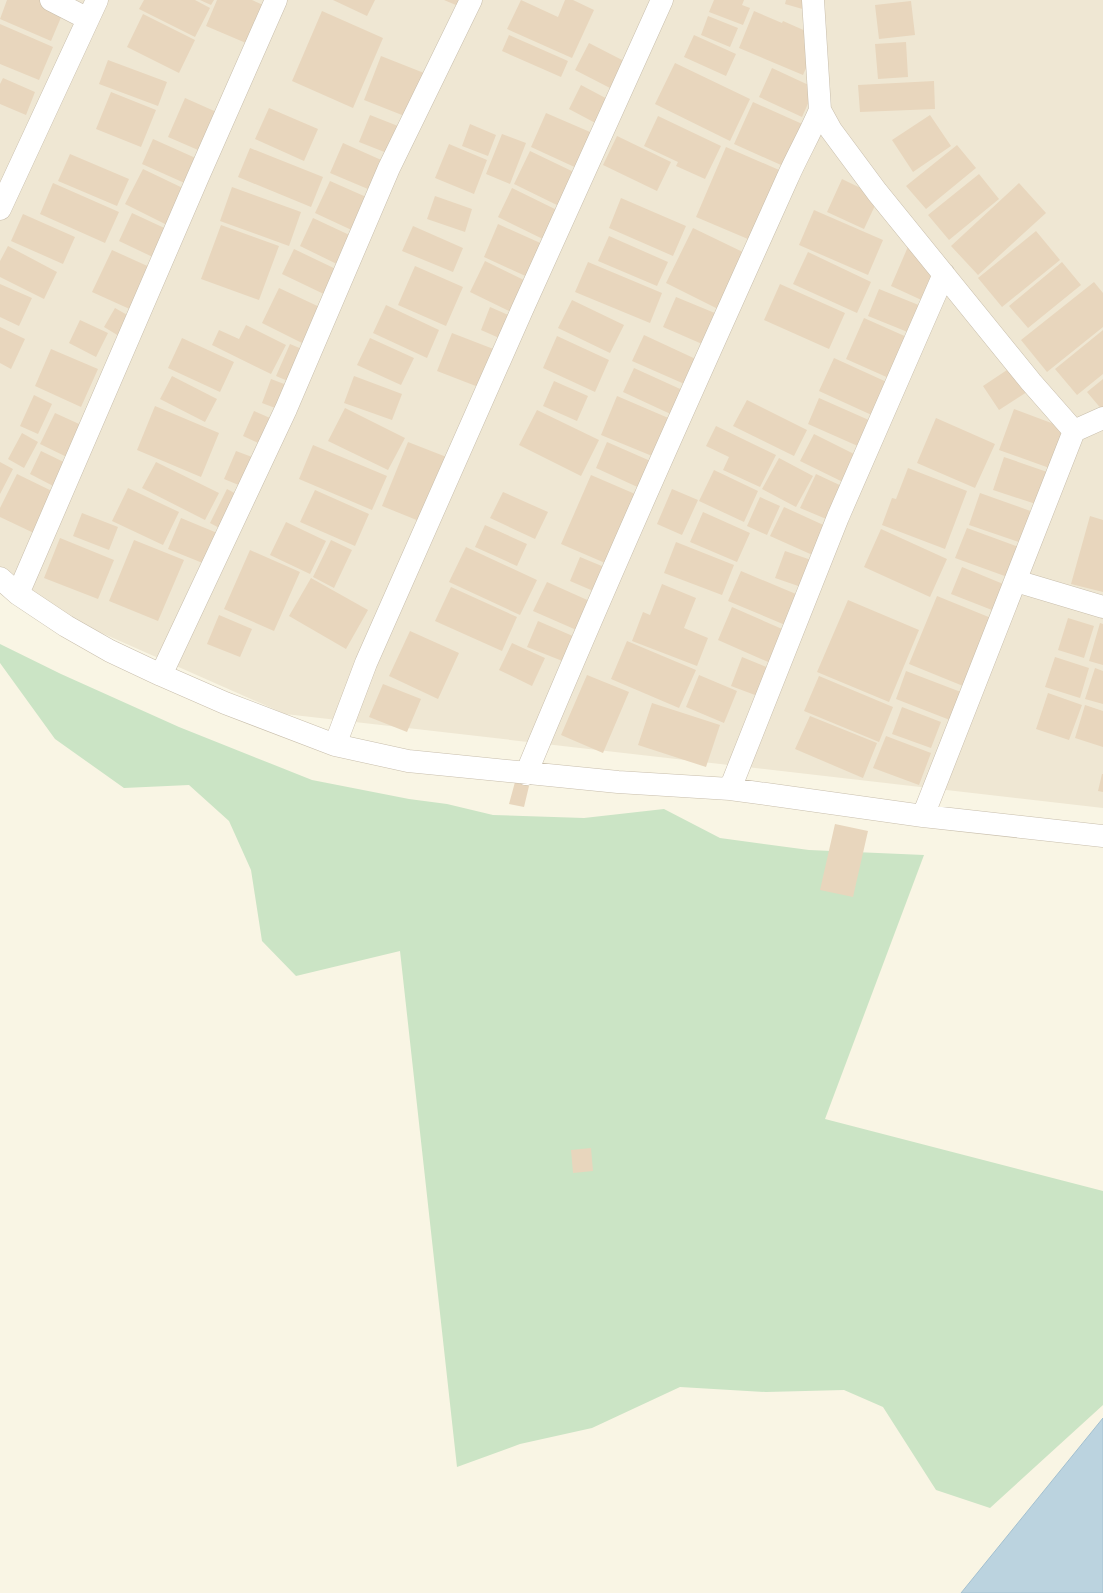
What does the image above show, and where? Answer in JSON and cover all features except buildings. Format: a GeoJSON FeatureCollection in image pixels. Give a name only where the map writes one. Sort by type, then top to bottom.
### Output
{"type":"FeatureCollection","features":[{"type":"Feature","properties":{"kind":"street"},"geometry":{"type":"LineString","coordinates":[[0,209],[92,9],[51,0]]}},
{"type":"Feature","properties":{"kind":"street"},"geometry":{"type":"LineString","coordinates":[[18,594],[276,0]]}},
{"type":"Feature","properties":{"kind":"street"},"geometry":{"type":"LineString","coordinates":[[161,676],[286,409],[390,168],[471,0]]}},
{"type":"Feature","properties":{"kind":"street"},"geometry":{"type":"LineString","coordinates":[[335,745],[366,663],[525,302],[662,0]]}},
{"type":"Feature","properties":{"kind":"street"},"geometry":{"type":"LineString","coordinates":[[813,0],[820,110],[831,130],[850,158],[1031,382],[1074,431]]}},
{"type":"Feature","properties":{"kind":"street"},"geometry":{"type":"LineString","coordinates":[[526,774],[579,647],[670,438],[788,177],[820,110]]}},
{"type":"Feature","properties":{"kind":"street"},"geometry":{"type":"LineString","coordinates":[[730,789],[838,517],[944,274]]}},
{"type":"Feature","properties":{"kind":"street"},"geometry":{"type":"LineString","coordinates":[[923,816],[1074,431],[1103,418]]}},
{"type":"Feature","properties":{"kind":"street"},"geometry":{"type":"LineString","coordinates":[[0,578],[18,594],[66,626],[110,651],[161,676],[225,703],[335,745],[408,761],[526,774],[618,782],[730,789],[923,816],[1103,836]]}},
{"type":"Feature","properties":{"kind":"street"},"geometry":{"type":"LineString","coordinates":[[1016,581],[1103,607]]}},
{"type":"Feature","properties":{"kind":"shaded area"},"geometry":{"type":"Polygon","coordinates":[[[0,0],[1103,0],[1103,808],[285,714],[0,588],[0,0]]]}},
{"type":"Feature","properties":{"kind":"green space"},"geometry":{"type":"Polygon","coordinates":[[[0,644],[61,674],[179,727],[312,780],[409,799],[447,804],[493,815],[584,818],[664,809],[720,838],[809,850],[924,855],[825,1119],[1103,1191],[1103,1405],[990,1508],[936,1490],[883,1407],[844,1390],[766,1392],[680,1387],[592,1428],[520,1444],[457,1467],[400,951],[296,976],[262,941],[251,870],[229,821],[189,785],[124,788],[55,739],[0,663],[0,644]]]}},
{"type":"Feature","properties":{"kind":"water"},"geometry":{"type":"Polygon","coordinates":[[[1103,1418],[1103,1593],[961,1593],[1103,1418]]]}}]}
